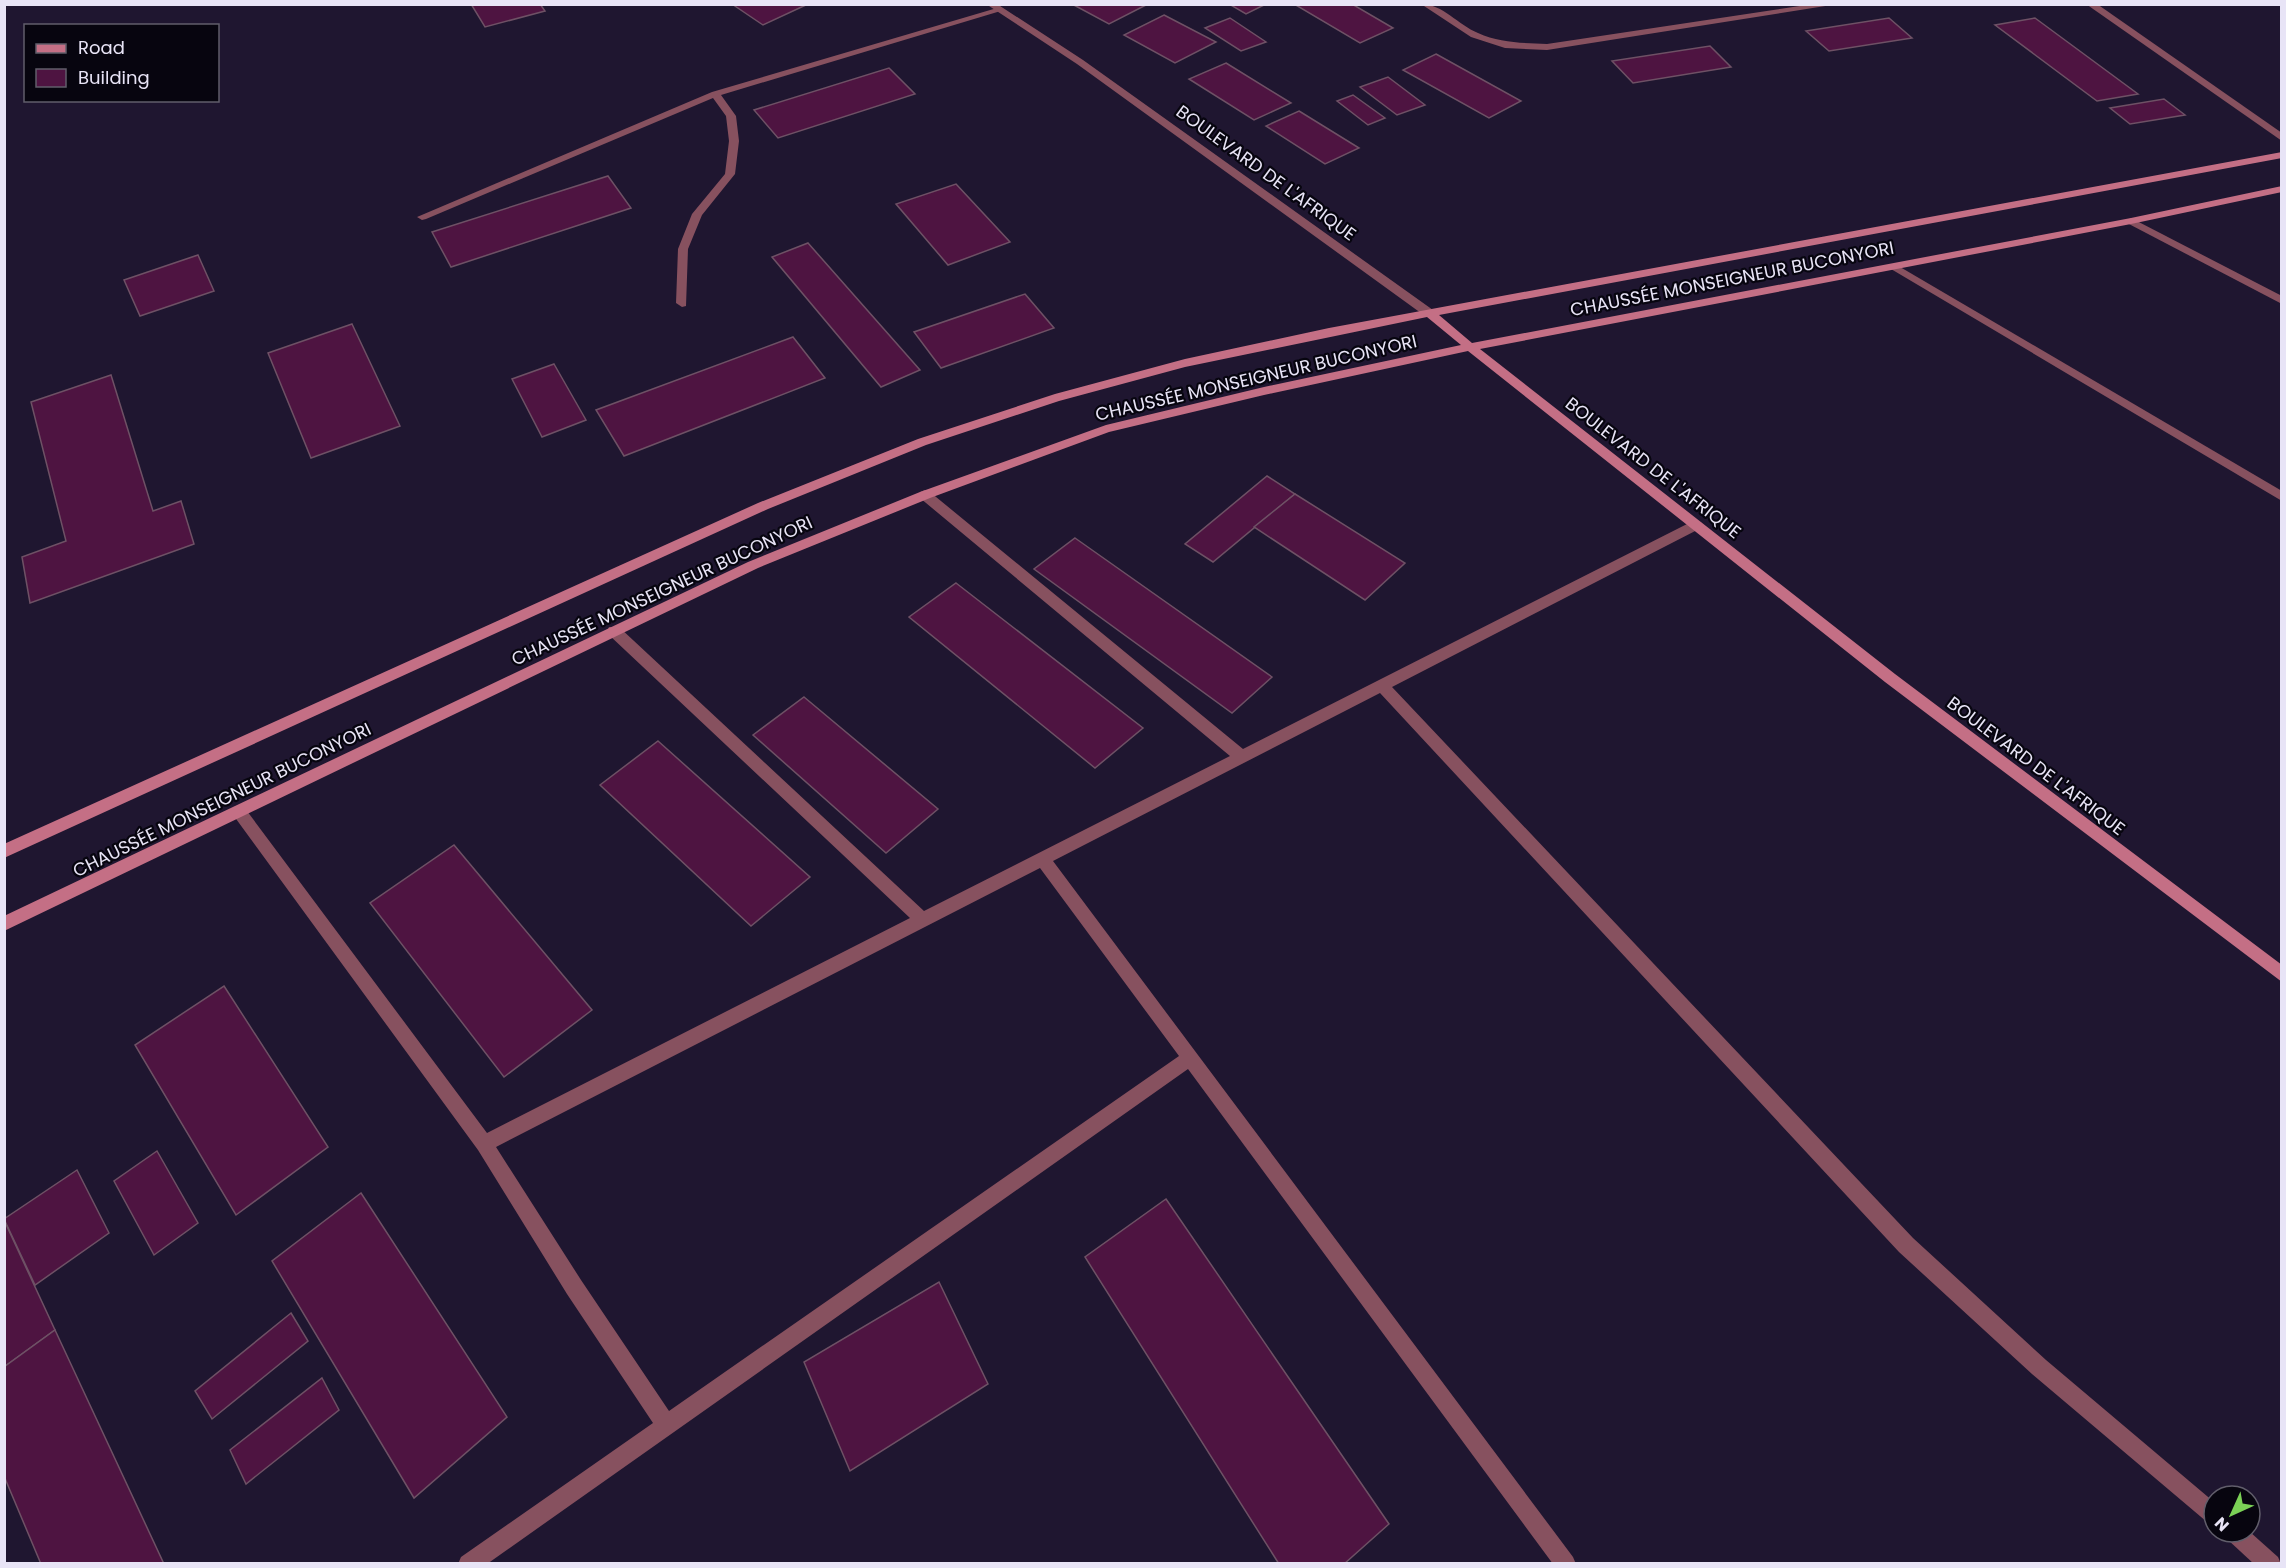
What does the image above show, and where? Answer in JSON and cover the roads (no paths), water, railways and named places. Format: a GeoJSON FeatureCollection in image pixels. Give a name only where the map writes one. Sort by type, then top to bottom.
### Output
{"type":"FeatureCollection","features":[{"type":"Feature","properties":{"kind":"street","name":"BOULEVARD DE L'AFRIQUE"},"geometry":{"type":"LineString","coordinates":[[990,4],[1089,68],[1429,313],[1890,678],[2282,975]]}},
{"type":"Feature","properties":{"kind":"street"},"geometry":{"type":"LineString","coordinates":[[1425,4],[1474,35],[1505,45],[1547,47],[1834,4]]}},
{"type":"Feature","properties":{"kind":"street"},"geometry":{"type":"LineString","coordinates":[[2090,4],[2282,138]]}},
{"type":"Feature","properties":{"kind":"street"},"geometry":{"type":"LineString","coordinates":[[422,218],[715,94],[1000,10]]}},
{"type":"Feature","properties":{"kind":"street"},"geometry":{"type":"LineString","coordinates":[[682,303],[683,249],[697,214],[730,174],[734,141],[731,116],[715,94]]}},
{"type":"Feature","properties":{"kind":"street","name":"CHAUSSÉE MONSEIGNEUR BUCONYORI"},"geometry":{"type":"LineString","coordinates":[[4,851],[753,511],[922,442],[1054,399],[1185,363],[1429,313],[2282,155]]}},
{"type":"Feature","properties":{"kind":"street","name":"CHAUSSÉE MONSEIGNEUR BUCONYORI"},"geometry":{"type":"LineString","coordinates":[[4,924],[753,565],[925,495],[1106,429],[1264,391],[1470,347],[1895,267],[2282,189]]}},
{"type":"Feature","properties":{"kind":"street"},"geometry":{"type":"LineString","coordinates":[[2131,221],[2282,301]]}},
{"type":"Feature","properties":{"kind":"street"},"geometry":{"type":"LineString","coordinates":[[1895,267],[2282,497]]}},
{"type":"Feature","properties":{"kind":"street"},"geometry":{"type":"LineString","coordinates":[[925,495],[1242,757]]}},
{"type":"Feature","properties":{"kind":"street"},"geometry":{"type":"LineString","coordinates":[[484,1144],[1696,525]]}},
{"type":"Feature","properties":{"kind":"street"},"geometry":{"type":"LineString","coordinates":[[614,631],[923,920]]}},
{"type":"Feature","properties":{"kind":"street"},"geometry":{"type":"LineString","coordinates":[[1382,686],[1906,1245],[2039,1367],[2202,1505]]}},
{"type":"Feature","properties":{"kind":"street"},"geometry":{"type":"LineString","coordinates":[[239,812],[484,1144],[574,1287],[666,1425]]}},
{"type":"Feature","properties":{"kind":"street"},"geometry":{"type":"LineString","coordinates":[[1043,859],[1566,1563]]}},
{"type":"Feature","properties":{"kind":"street"},"geometry":{"type":"LineString","coordinates":[[468,1563],[1191,1058]]}},
{"type":"Feature","properties":{"kind":"street"},"geometry":{"type":"LineString","coordinates":[[2248,1544],[2271,1563]]}}]}
